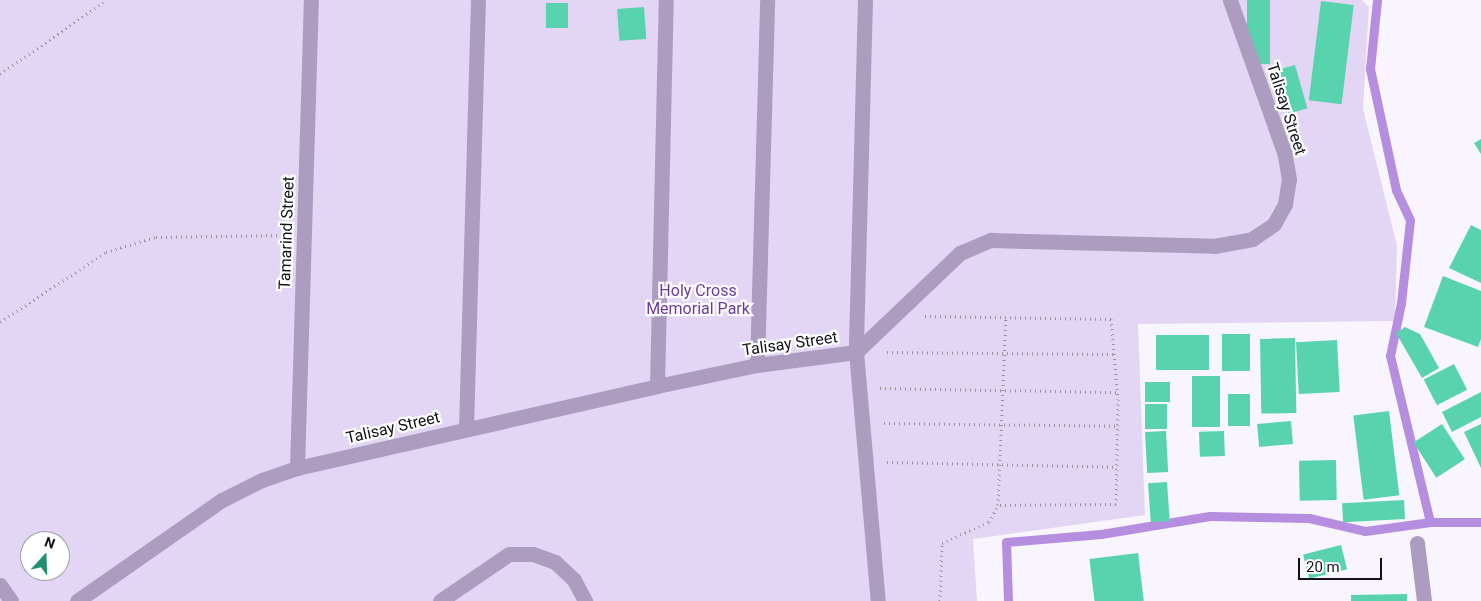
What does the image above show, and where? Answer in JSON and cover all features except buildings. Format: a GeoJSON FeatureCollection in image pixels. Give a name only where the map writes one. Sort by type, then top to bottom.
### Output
{"type":"FeatureCollection","features":[{"type":"Feature","properties":{"kind":"street","name":"Tamarind Street"},"geometry":{"type":"LineString","coordinates":[[297,468],[311,0]]}},
{"type":"Feature","properties":{"kind":"street"},"geometry":{"type":"LineString","coordinates":[[466,429],[478,0]]}},
{"type":"Feature","properties":{"kind":"street"},"geometry":{"type":"LineString","coordinates":[[657,386],[666,0]]}},
{"type":"Feature","properties":{"kind":"street"},"geometry":{"type":"LineString","coordinates":[[756,365],[767,0]]}},
{"type":"Feature","properties":{"kind":"street"},"geometry":{"type":"LineString","coordinates":[[866,0],[856,352],[878,601]]}},
{"type":"Feature","properties":{"kind":"street","name":"Talisay Street"},"geometry":{"type":"LineString","coordinates":[[77,601],[222,500],[262,480],[297,468],[756,365],[856,352],[960,253],[991,240],[1214,246],[1252,239],[1274,224],[1285,204],[1289,180],[1284,152],[1230,0]]}},
{"type":"Feature","properties":{"kind":"street"},"geometry":{"type":"LineString","coordinates":[[1417,543],[1424,601]]}},
{"type":"Feature","properties":{"kind":"street"},"geometry":{"type":"LineString","coordinates":[[440,601],[509,554],[533,554],[555,562],[574,580],[584,601]]}},
{"type":"Feature","properties":{"kind":"street"},"geometry":{"type":"LineString","coordinates":[[0,585],[11,601]]}},
{"type":"Feature","properties":{"kind":"path"},"geometry":{"type":"LineString","coordinates":[[0,74],[107,0]]}},
{"type":"Feature","properties":{"kind":"path"},"geometry":{"type":"LineString","coordinates":[[0,322],[106,252],[156,237],[304,235]]}},
{"type":"Feature","properties":{"kind":"path"},"geometry":{"type":"LineString","coordinates":[[895,315],[1111,319],[1118,392],[1116,504],[998,505]]}},
{"type":"Feature","properties":{"kind":"path"},"geometry":{"type":"LineString","coordinates":[[940,601],[942,543],[989,522],[998,505],[1006,317]]}},
{"type":"Feature","properties":{"kind":"path"},"geometry":{"type":"LineString","coordinates":[[856,352],[1114,354]]}},
{"type":"Feature","properties":{"kind":"path"},"geometry":{"type":"LineString","coordinates":[[859,387],[1118,392]]}},
{"type":"Feature","properties":{"kind":"path"},"geometry":{"type":"LineString","coordinates":[[862,422],[1118,426]]}},
{"type":"Feature","properties":{"kind":"path"},"geometry":{"type":"LineString","coordinates":[[866,461],[1117,467]]}},
{"type":"Feature","properties":{"kind":"green space","name":"Holy Cross Memorial Park"},"geometry":{"type":"Polygon","coordinates":[[[0,0],[1362,0],[1369,7],[1363,109],[1397,246],[1395,321],[1138,324],[1145,515],[973,539],[977,601],[0,601],[0,0]]]}},
{"type":"Feature","properties":{"kind":"waterway"},"geometry":{"type":"LineString","coordinates":[[1008,601],[1006,542],[1101,534],[1210,516],[1309,518],[1365,531],[1430,522],[1390,356],[1401,303],[1410,220],[1396,190],[1370,69],[1377,0]]}},
{"type":"Feature","properties":{"kind":"waterway"},"geometry":{"type":"LineString","coordinates":[[1430,522],[1481,522]]}}]}
